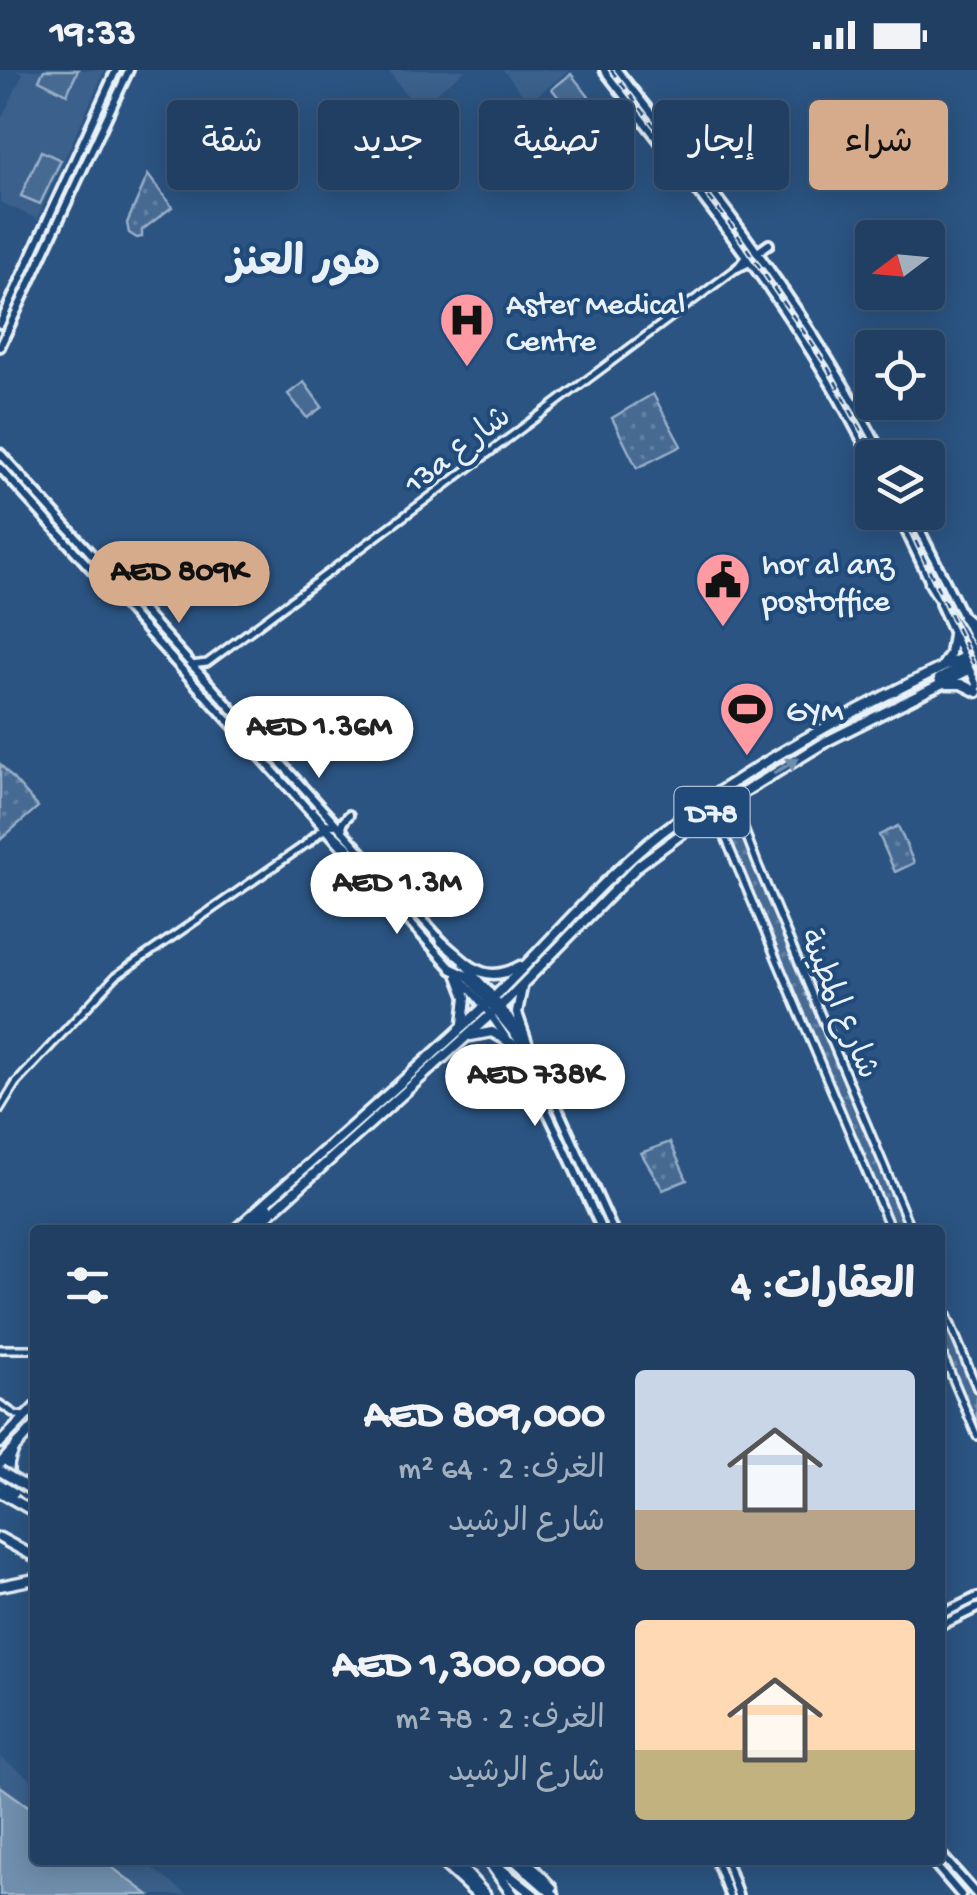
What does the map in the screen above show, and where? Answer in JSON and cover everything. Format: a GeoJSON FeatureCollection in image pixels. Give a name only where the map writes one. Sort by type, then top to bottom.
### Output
{"type":"FeatureCollection","features":[{"type":"Feature","properties":{"kind":"highway"},"geometry":{"type":"LineString","coordinates":[[446,1865],[481,1895]]}},
{"type":"Feature","properties":{"kind":"highway"},"geometry":{"type":"LineString","coordinates":[[458,1865],[481,1895]]}},
{"type":"Feature","properties":{"kind":"highway"},"geometry":{"type":"LineString","coordinates":[[491,1865],[512,1895]]}},
{"type":"Feature","properties":{"kind":"main road"},"geometry":{"type":"LineString","coordinates":[[0,324],[116,70]]}},
{"type":"Feature","properties":{"kind":"main road"},"geometry":{"type":"LineString","coordinates":[[0,346],[129,70]]}},
{"type":"Feature","properties":{"kind":"main road"},"geometry":{"type":"LineString","coordinates":[[604,70],[654,135]]}},
{"type":"Feature","properties":{"kind":"main road"},"geometry":{"type":"LineString","coordinates":[[617,70],[760,252],[840,375],[874,440]]}},
{"type":"Feature","properties":{"kind":"main road"},"geometry":{"type":"LineString","coordinates":[[695,190],[747,256],[815,356],[861,440]]}},
{"type":"Feature","properties":{"kind":"main road"},"geometry":{"type":"LineString","coordinates":[[706,190],[724,213],[735,220]]}},
{"type":"Feature","properties":{"kind":"main road"},"geometry":{"type":"LineString","coordinates":[[736,268],[747,256],[769,244]]}},
{"type":"Feature","properties":{"kind":"main road"},"geometry":{"type":"LineString","coordinates":[[747,256],[764,262],[788,299],[796,304]]}},
{"type":"Feature","properties":{"kind":"main road"},"geometry":{"type":"LineString","coordinates":[[0,333],[7,309]]}},
{"type":"Feature","properties":{"kind":"main road"},"geometry":{"type":"LineString","coordinates":[[0,453],[328,829],[356,849]]}},
{"type":"Feature","properties":{"kind":"main road"},"geometry":{"type":"LineString","coordinates":[[1,469],[275,776],[393,890]]}},
{"type":"Feature","properties":{"kind":"main road"},"geometry":{"type":"LineString","coordinates":[[905,530],[953,634],[973,658]]}},
{"type":"Feature","properties":{"kind":"main road"},"geometry":{"type":"LineString","coordinates":[[921,532],[963,616],[977,689],[955,684],[933,688]]}},
{"type":"Feature","properties":{"kind":"main road"},"geometry":{"type":"LineString","coordinates":[[930,584],[942,597],[973,658]]}},
{"type":"Feature","properties":{"kind":"main road"},"geometry":{"type":"LineString","coordinates":[[963,616],[977,629]]}},
{"type":"Feature","properties":{"kind":"main road"},"geometry":{"type":"LineString","coordinates":[[940,670],[950,654],[953,634]]}},
{"type":"Feature","properties":{"kind":"main road"},"geometry":{"type":"LineString","coordinates":[[915,696],[973,658]]}},
{"type":"Feature","properties":{"kind":"main road","name":"D78"},"geometry":{"type":"LineString","coordinates":[[254,1225],[458,1043],[616,871],[660,834],[729,786],[870,706],[940,670],[973,658]]}},
{"type":"Feature","properties":{"kind":"main road","name":"D78"},"geometry":{"type":"LineString","coordinates":[[241,1225],[462,1027],[524,982],[622,880],[683,832],[846,730],[933,688],[973,658]]}},
{"type":"Feature","properties":{"kind":"main road"},"geometry":{"type":"LineString","coordinates":[[846,730],[869,713],[870,706]]}},
{"type":"Feature","properties":{"kind":"main road"},"geometry":{"type":"LineString","coordinates":[[275,776],[292,788],[325,824],[336,844],[455,972],[467,1005],[462,1027]]}},
{"type":"Feature","properties":{"kind":"main road"},"geometry":{"type":"LineString","coordinates":[[714,810],[729,786]]}},
{"type":"Feature","properties":{"kind":"main road"},"geometry":{"type":"LineString","coordinates":[[303,806],[312,829],[308,843]]}},
{"type":"Feature","properties":{"kind":"main road"},"geometry":{"type":"LineString","coordinates":[[348,815],[342,829],[356,849],[442,942],[537,1062]]}},
{"type":"Feature","properties":{"kind":"main road"},"geometry":{"type":"LineString","coordinates":[[683,832],[706,824],[723,831]]}},
{"type":"Feature","properties":{"kind":"main road"},"geometry":{"type":"LineString","coordinates":[[308,843],[328,829]]}},
{"type":"Feature","properties":{"kind":"main road"},"geometry":{"type":"LineString","coordinates":[[308,843],[324,838],[336,844]]}},
{"type":"Feature","properties":{"kind":"main road"},"geometry":{"type":"LineString","coordinates":[[442,942],[486,975],[504,974],[529,962]]}},
{"type":"Feature","properties":{"kind":"main road"},"geometry":{"type":"LineString","coordinates":[[455,972],[465,974],[528,1045]]}},
{"type":"Feature","properties":{"kind":"main road"},"geometry":{"type":"LineString","coordinates":[[524,982],[517,1014],[528,1045],[611,1225]]}},
{"type":"Feature","properties":{"kind":"main road"},"geometry":{"type":"LineString","coordinates":[[493,1005],[600,1225]]}},
{"type":"Feature","properties":{"kind":"main road"},"geometry":{"type":"LineString","coordinates":[[458,1043],[478,1033],[492,1032],[513,1044]]}},
{"type":"Feature","properties":{"kind":"main road"},"geometry":{"type":"LineString","coordinates":[[549,1116],[559,1121],[584,1169]]}},
{"type":"Feature","properties":{"kind":"main road"},"geometry":{"type":"LineString","coordinates":[[252,1225],[271,1198]]}},
{"type":"Feature","properties":{"kind":"main road"},"geometry":{"type":"LineString","coordinates":[[0,1439],[30,1412]]}},
{"type":"Feature","properties":{"kind":"main road"},"geometry":{"type":"LineString","coordinates":[[0,1451],[11,1430]]}},
{"type":"Feature","properties":{"kind":"main road"},"geometry":{"type":"LineString","coordinates":[[30,1431],[0,1468],[30,1489]]}},
{"type":"Feature","properties":{"kind":"main road"},"geometry":{"type":"LineString","coordinates":[[17,1444],[10,1461],[10,1480],[30,1501]]}},
{"type":"Feature","properties":{"kind":"main road"},"geometry":{"type":"LineString","coordinates":[[0,1483],[30,1503]]}},
{"type":"Feature","properties":{"kind":"main road"},"geometry":{"type":"LineString","coordinates":[[0,1492],[30,1504]]}},
{"type":"Feature","properties":{"kind":"main road"},"geometry":{"type":"LineString","coordinates":[[0,1538],[30,1554]]}},
{"type":"Feature","properties":{"kind":"main road"},"geometry":{"type":"LineString","coordinates":[[0,1586],[30,1580]]}},
{"type":"Feature","properties":{"kind":"main road"},"geometry":{"type":"LineString","coordinates":[[945,1612],[977,1598]]}},
{"type":"Feature","properties":{"kind":"main road"},"geometry":{"type":"LineString","coordinates":[[945,1624],[977,1608]]}},
{"type":"Feature","properties":{"kind":"main road"},"geometry":{"type":"LineString","coordinates":[[945,1859],[977,1895]]}},
{"type":"Feature","properties":{"kind":"main road"},"geometry":{"type":"LineString","coordinates":[[495,1865],[534,1895]]}},
{"type":"Feature","properties":{"kind":"main road"},"geometry":{"type":"LineString","coordinates":[[520,1865],[556,1895]]}},
{"type":"Feature","properties":{"kind":"main road"},"geometry":{"type":"LineString","coordinates":[[530,1865],[556,1895]]}},
{"type":"Feature","properties":{"kind":"main road"},"geometry":{"type":"LineString","coordinates":[[718,1865],[733,1895]]}},
{"type":"Feature","properties":{"kind":"main road"},"geometry":{"type":"LineString","coordinates":[[727,1865],[733,1895]]}},
{"type":"Feature","properties":{"kind":"main road"},"geometry":{"type":"LineString","coordinates":[[936,1865],[961,1895]]}},
{"type":"Feature","properties":{"kind":"street","name":"13a شارع"},"geometry":{"type":"LineString","coordinates":[[188,664],[206,663],[736,268]]}},
{"type":"Feature","properties":{"kind":"street","name":"شارع المطينة"},"geometry":{"type":"LineString","coordinates":[[742,793],[736,811],[909,1225]]}},
{"type":"Feature","properties":{"kind":"street","name":"شارع المطينة"},"geometry":{"type":"LineString","coordinates":[[714,810],[888,1225]]}},
{"type":"Feature","properties":{"kind":"street"},"geometry":{"type":"LineString","coordinates":[[730,848],[724,826],[731,819],[738,822],[757,863]]}},
{"type":"Feature","properties":{"kind":"street"},"geometry":{"type":"LineString","coordinates":[[0,1109],[16,1083],[116,976],[308,843]]}},
{"type":"Feature","properties":{"kind":"street"},"geometry":{"type":"LineString","coordinates":[[945,1311],[977,1388]]}},
{"type":"Feature","properties":{"kind":"street"},"geometry":{"type":"LineString","coordinates":[[0,1349],[30,1348]]}},
{"type":"Feature","properties":{"kind":"street"},"geometry":{"type":"LineString","coordinates":[[945,1360],[977,1436]]}},
{"type":"Feature","properties":{"kind":"street"},"geometry":{"type":"LineString","coordinates":[[0,1404],[25,1416]]}},
{"type":"Feature","properties":{"kind":"shaded area"},"geometry":{"type":"Polygon","coordinates":[[[16,70],[105,70],[37,219],[0,202],[0,121],[23,74],[16,70]]]}},
{"type":"Feature","properties":{"kind":"shaded area"},"geometry":{"type":"Polygon","coordinates":[[[44,70],[78,70],[67,94],[39,80],[44,70]]]}},
{"type":"Feature","properties":{"kind":"shaded area"},"geometry":{"type":"Polygon","coordinates":[[[388,70],[466,70],[427,100],[410,100],[388,70]]]}},
{"type":"Feature","properties":{"kind":"shaded area"},"geometry":{"type":"Polygon","coordinates":[[[503,70],[569,71],[531,100],[526,100],[503,70]]]}},
{"type":"Feature","properties":{"kind":"shaded area"},"geometry":{"type":"Polygon","coordinates":[[[571,74],[591,100],[561,100],[552,89],[571,74]]]}},
{"type":"Feature","properties":{"kind":"shaded area"},"geometry":{"type":"Polygon","coordinates":[[[41,151],[61,160],[40,204],[21,196],[41,151]]]}},
{"type":"Feature","properties":{"kind":"shaded area"},"geometry":{"type":"Polygon","coordinates":[[[148,175],[172,207],[137,238],[129,233],[127,223],[148,175]]]}},
{"type":"Feature","properties":{"kind":"shaded area"},"geometry":{"type":"Polygon","coordinates":[[[304,382],[322,407],[307,418],[288,394],[304,382]]]}},
{"type":"Feature","properties":{"kind":"shaded area"},"geometry":{"type":"Polygon","coordinates":[[[653,394],[681,446],[637,468],[612,418],[653,394]]]}},
{"type":"Feature","properties":{"kind":"shaded area"},"geometry":{"type":"Polygon","coordinates":[[[0,764],[38,807],[0,840],[0,764]]]}},
{"type":"Feature","properties":{"kind":"shaded area"},"geometry":{"type":"Polygon","coordinates":[[[735,815],[908,1225],[890,1225],[721,824],[735,815]]]}},
{"type":"Feature","properties":{"kind":"shaded area"},"geometry":{"type":"Polygon","coordinates":[[[898,826],[914,863],[895,872],[879,835],[898,826]]]}},
{"type":"Feature","properties":{"kind":"shaded area"},"geometry":{"type":"Polygon","coordinates":[[[670,1142],[687,1180],[663,1190],[641,1153],[670,1142]]]}},
{"type":"Feature","properties":{"kind":"shaded area"},"geometry":{"type":"Polygon","coordinates":[[[945,1313],[977,1389],[977,1431],[945,1356],[945,1313]]]}},
{"type":"Feature","properties":{"kind":"shaded area"},"geometry":{"type":"Polygon","coordinates":[[[0,1757],[30,1778],[30,1807],[0,1786],[0,1757]]]}},
{"type":"Feature","properties":{"kind":"shaded area"},"geometry":{"type":"Polygon","coordinates":[[[0,1786],[30,1807],[30,1865],[109,1865],[149,1895],[0,1895],[0,1786]]]}},
{"type":"Feature","properties":{"kind":"shaded area"},"geometry":{"type":"Polygon","coordinates":[[[109,1865],[148,1865],[188,1895],[149,1895],[109,1865]]]}},
{"type":"Feature","properties":{"kind":"railway"},"geometry":{"type":"LineString","coordinates":[[611,70],[733,228],[827,366],[866,440]]}},
{"type":"Feature","properties":{"kind":"railway"},"geometry":{"type":"LineString","coordinates":[[910,530],[977,671]]}},
{"type":"Feature","properties":{"kind":"place","name":"Aster Medical Centre"},"geometry":{"type":"Point","coordinates":[467,369]}},
{"type":"Feature","properties":{"kind":"place","name":"hor al anz postoffice"},"geometry":{"type":"Point","coordinates":[723,629]}},
{"type":"Feature","properties":{"kind":"place","name":"GYM"},"geometry":{"type":"Point","coordinates":[747,758]}},
{"type":"Feature","properties":{"kind":"district","name":"هور العنز"},"geometry":{"type":"Point","coordinates":[304,259]}}]}
